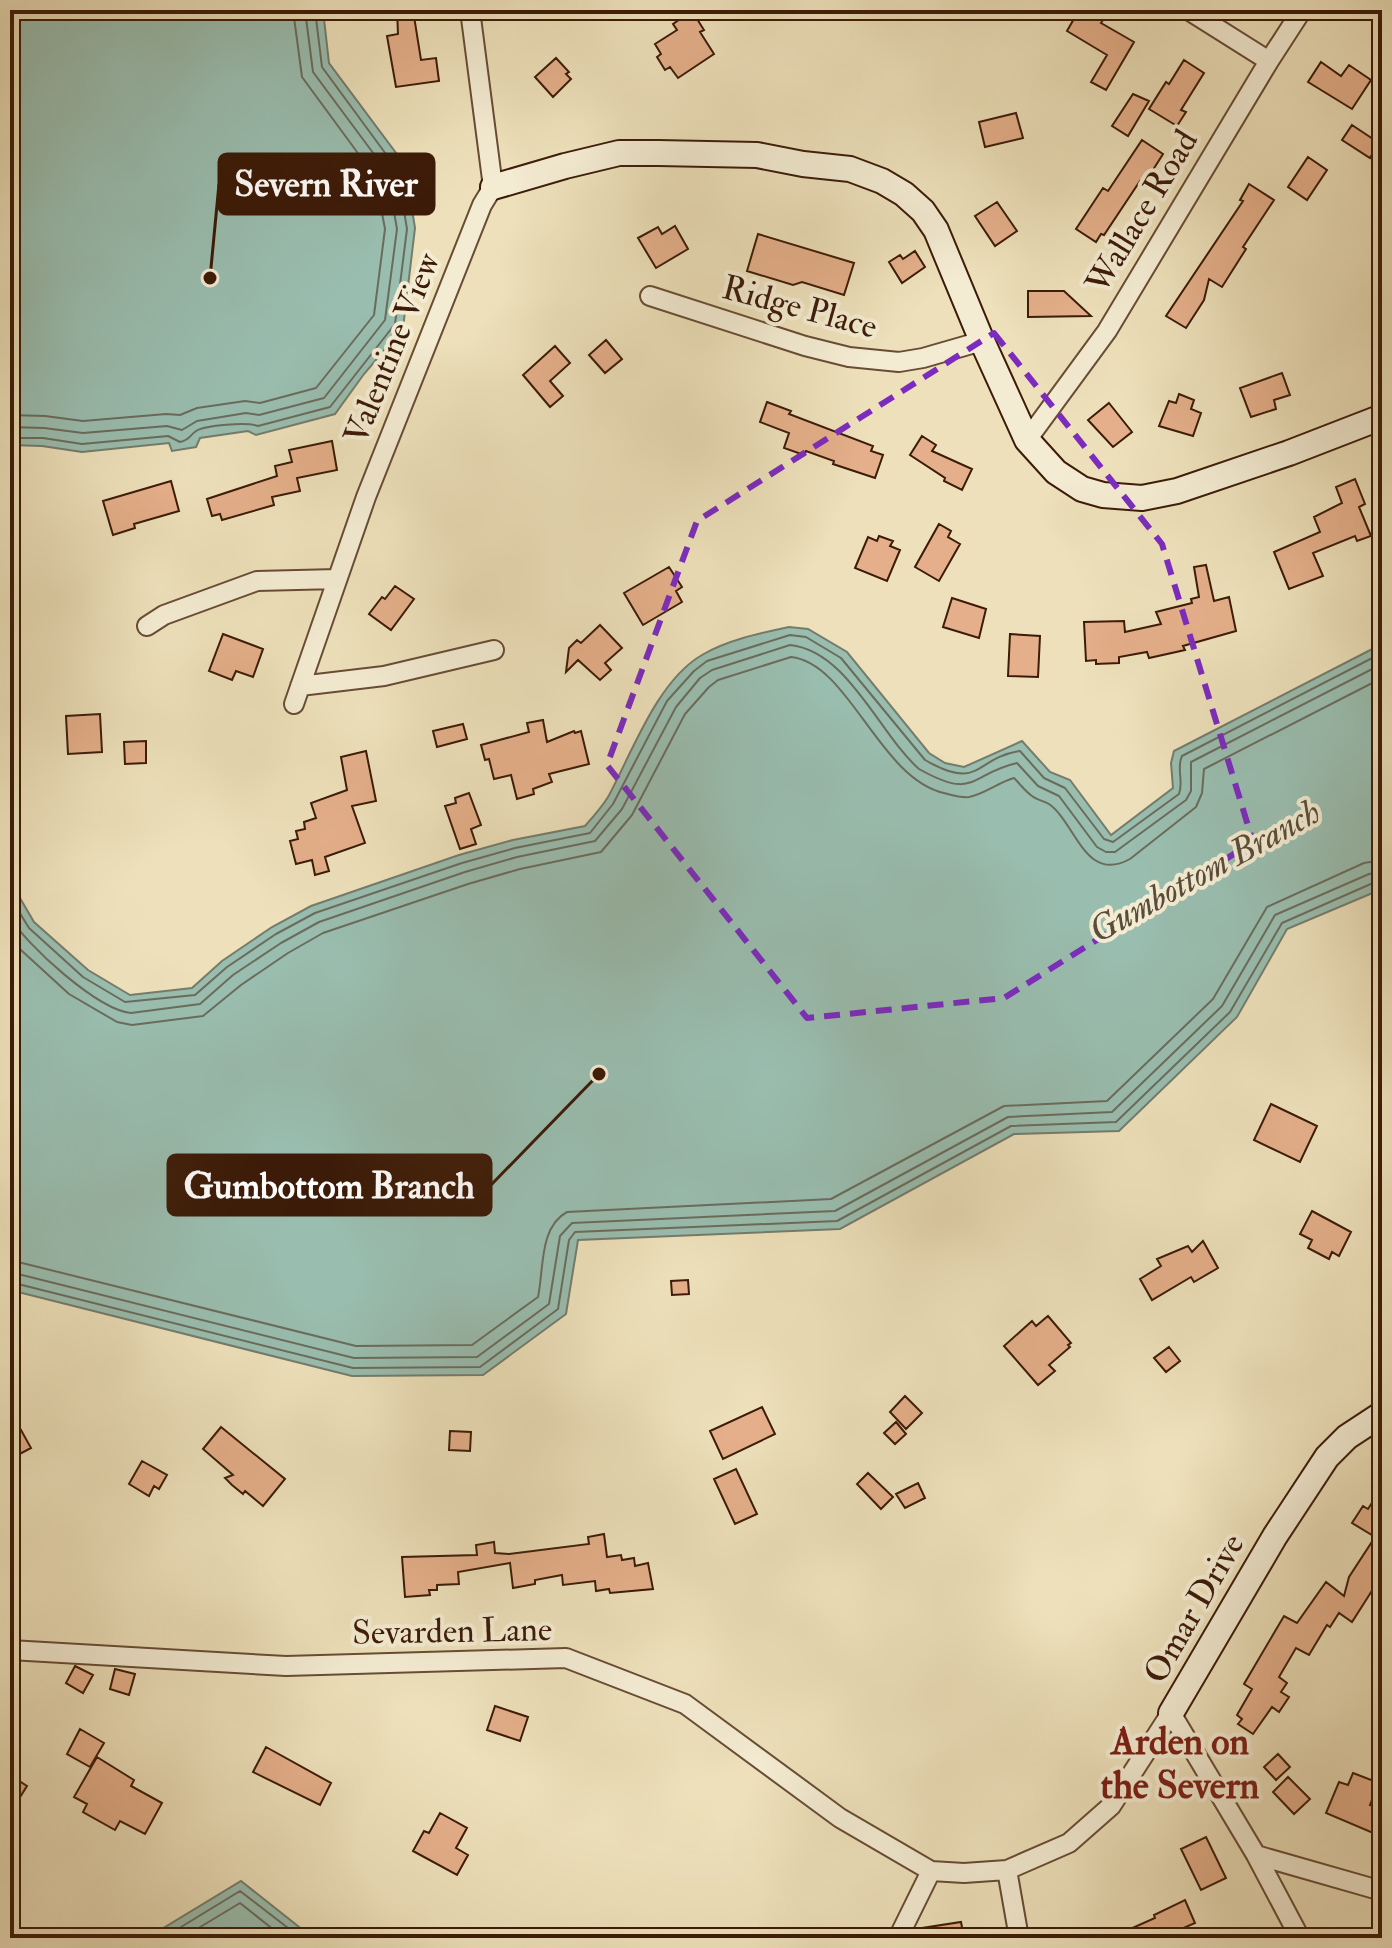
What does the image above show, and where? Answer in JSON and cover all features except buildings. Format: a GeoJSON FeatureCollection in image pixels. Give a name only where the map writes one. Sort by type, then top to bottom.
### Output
{"type":"FeatureCollection","features":[{"type":"Feature","properties":{"kind":"street"},"geometry":{"type":"LineString","coordinates":[[470,10],[493,187],[619,153],[757,155],[850,169],[882,181],[904,194],[923,211],[946,250],[982,341],[1027,440],[1056,472],[1082,489],[1103,495],[1142,498],[1219,478],[1382,417]]}},
{"type":"Feature","properties":{"kind":"street"},"geometry":{"type":"LineString","coordinates":[[1188,10],[1269,61]]}},
{"type":"Feature","properties":{"kind":"street","name":"Wallace Road"},"geometry":{"type":"LineString","coordinates":[[1027,440],[1107,331],[1302,10]]}},
{"type":"Feature","properties":{"kind":"street","name":"Valentine View"},"geometry":{"type":"LineString","coordinates":[[493,187],[482,205],[401,409],[297,695],[494,650]]}},
{"type":"Feature","properties":{"kind":"street","name":"Ridge Place"},"geometry":{"type":"LineString","coordinates":[[650,296],[849,357],[899,362],[982,341]]}},
{"type":"Feature","properties":{"kind":"street"},"geometry":{"type":"LineString","coordinates":[[147,626],[164,615],[257,581],[337,579]]}},
{"type":"Feature","properties":{"kind":"street","name":"Omar Drive"},"geometry":{"type":"LineString","coordinates":[[931,1871],[964,1873],[1007,1870],[1069,1843],[1094,1824],[1111,1806],[1171,1713],[1275,1536],[1327,1457],[1347,1437],[1382,1414]]}},
{"type":"Feature","properties":{"kind":"street","name":"Sevarden Lane"},"geometry":{"type":"LineString","coordinates":[[10,1650],[286,1666],[566,1658],[685,1704],[840,1818],[931,1871]]}},
{"type":"Feature","properties":{"kind":"street"},"geometry":{"type":"LineString","coordinates":[[1171,1713],[1256,1855],[1300,1938]]}},
{"type":"Feature","properties":{"kind":"street"},"geometry":{"type":"LineString","coordinates":[[1256,1855],[1382,1891]]}},
{"type":"Feature","properties":{"kind":"street"},"geometry":{"type":"LineString","coordinates":[[1007,1870],[1019,1938]]}},
{"type":"Feature","properties":{"kind":"street"},"geometry":{"type":"LineString","coordinates":[[898,1938],[931,1871]]}},
{"type":"Feature","properties":{"kind":"highlighted area"},"geometry":{"type":"Polygon","coordinates":[[[994,333],[1162,544],[1253,842],[1004,998],[807,1018],[607,765],[697,521],[994,333]]]}},
{"type":"Feature","properties":{"kind":"water"},"geometry":{"type":"Polygon","coordinates":[[[10,10],[323,10],[329,63],[399,157],[415,228],[403,328],[335,414],[256,435],[248,431],[200,438],[196,447],[172,451],[169,443],[82,452],[10,445],[10,10]]]}},
{"type":"Feature","properties":{"kind":"water"},"geometry":{"type":"Polygon","coordinates":[[[789,627],[808,629],[847,652],[929,753],[945,763],[964,767],[1022,741],[1050,772],[1070,780],[1111,835],[1173,788],[1171,763],[1174,751],[1382,644],[1382,889],[1287,929],[1237,1017],[1119,1131],[1014,1134],[840,1229],[578,1240],[566,1314],[483,1375],[352,1376],[10,1290],[10,881],[34,922],[88,970],[130,995],[192,988],[222,961],[272,927],[311,906],[459,855],[513,840],[585,826],[608,797],[659,700],[686,667],[722,645],[789,627]]]}},
{"type":"Feature","properties":{"kind":"water"},"geometry":{"type":"Polygon","coordinates":[[[241,1881],[313,1938],[147,1938],[241,1881]]]}},
{"type":"Feature","properties":{"kind":"place","name":"Severn River"},"geometry":{"type":"Point","coordinates":[210,278]}},
{"type":"Feature","properties":{"kind":"place","name":"Gumbottom Branch"},"geometry":{"type":"Point","coordinates":[599,1074]}},
{"type":"Feature","properties":{"kind":"district","name":"Arden on the Severn"},"geometry":{"type":"Point","coordinates":[1180,1763]}}]}
